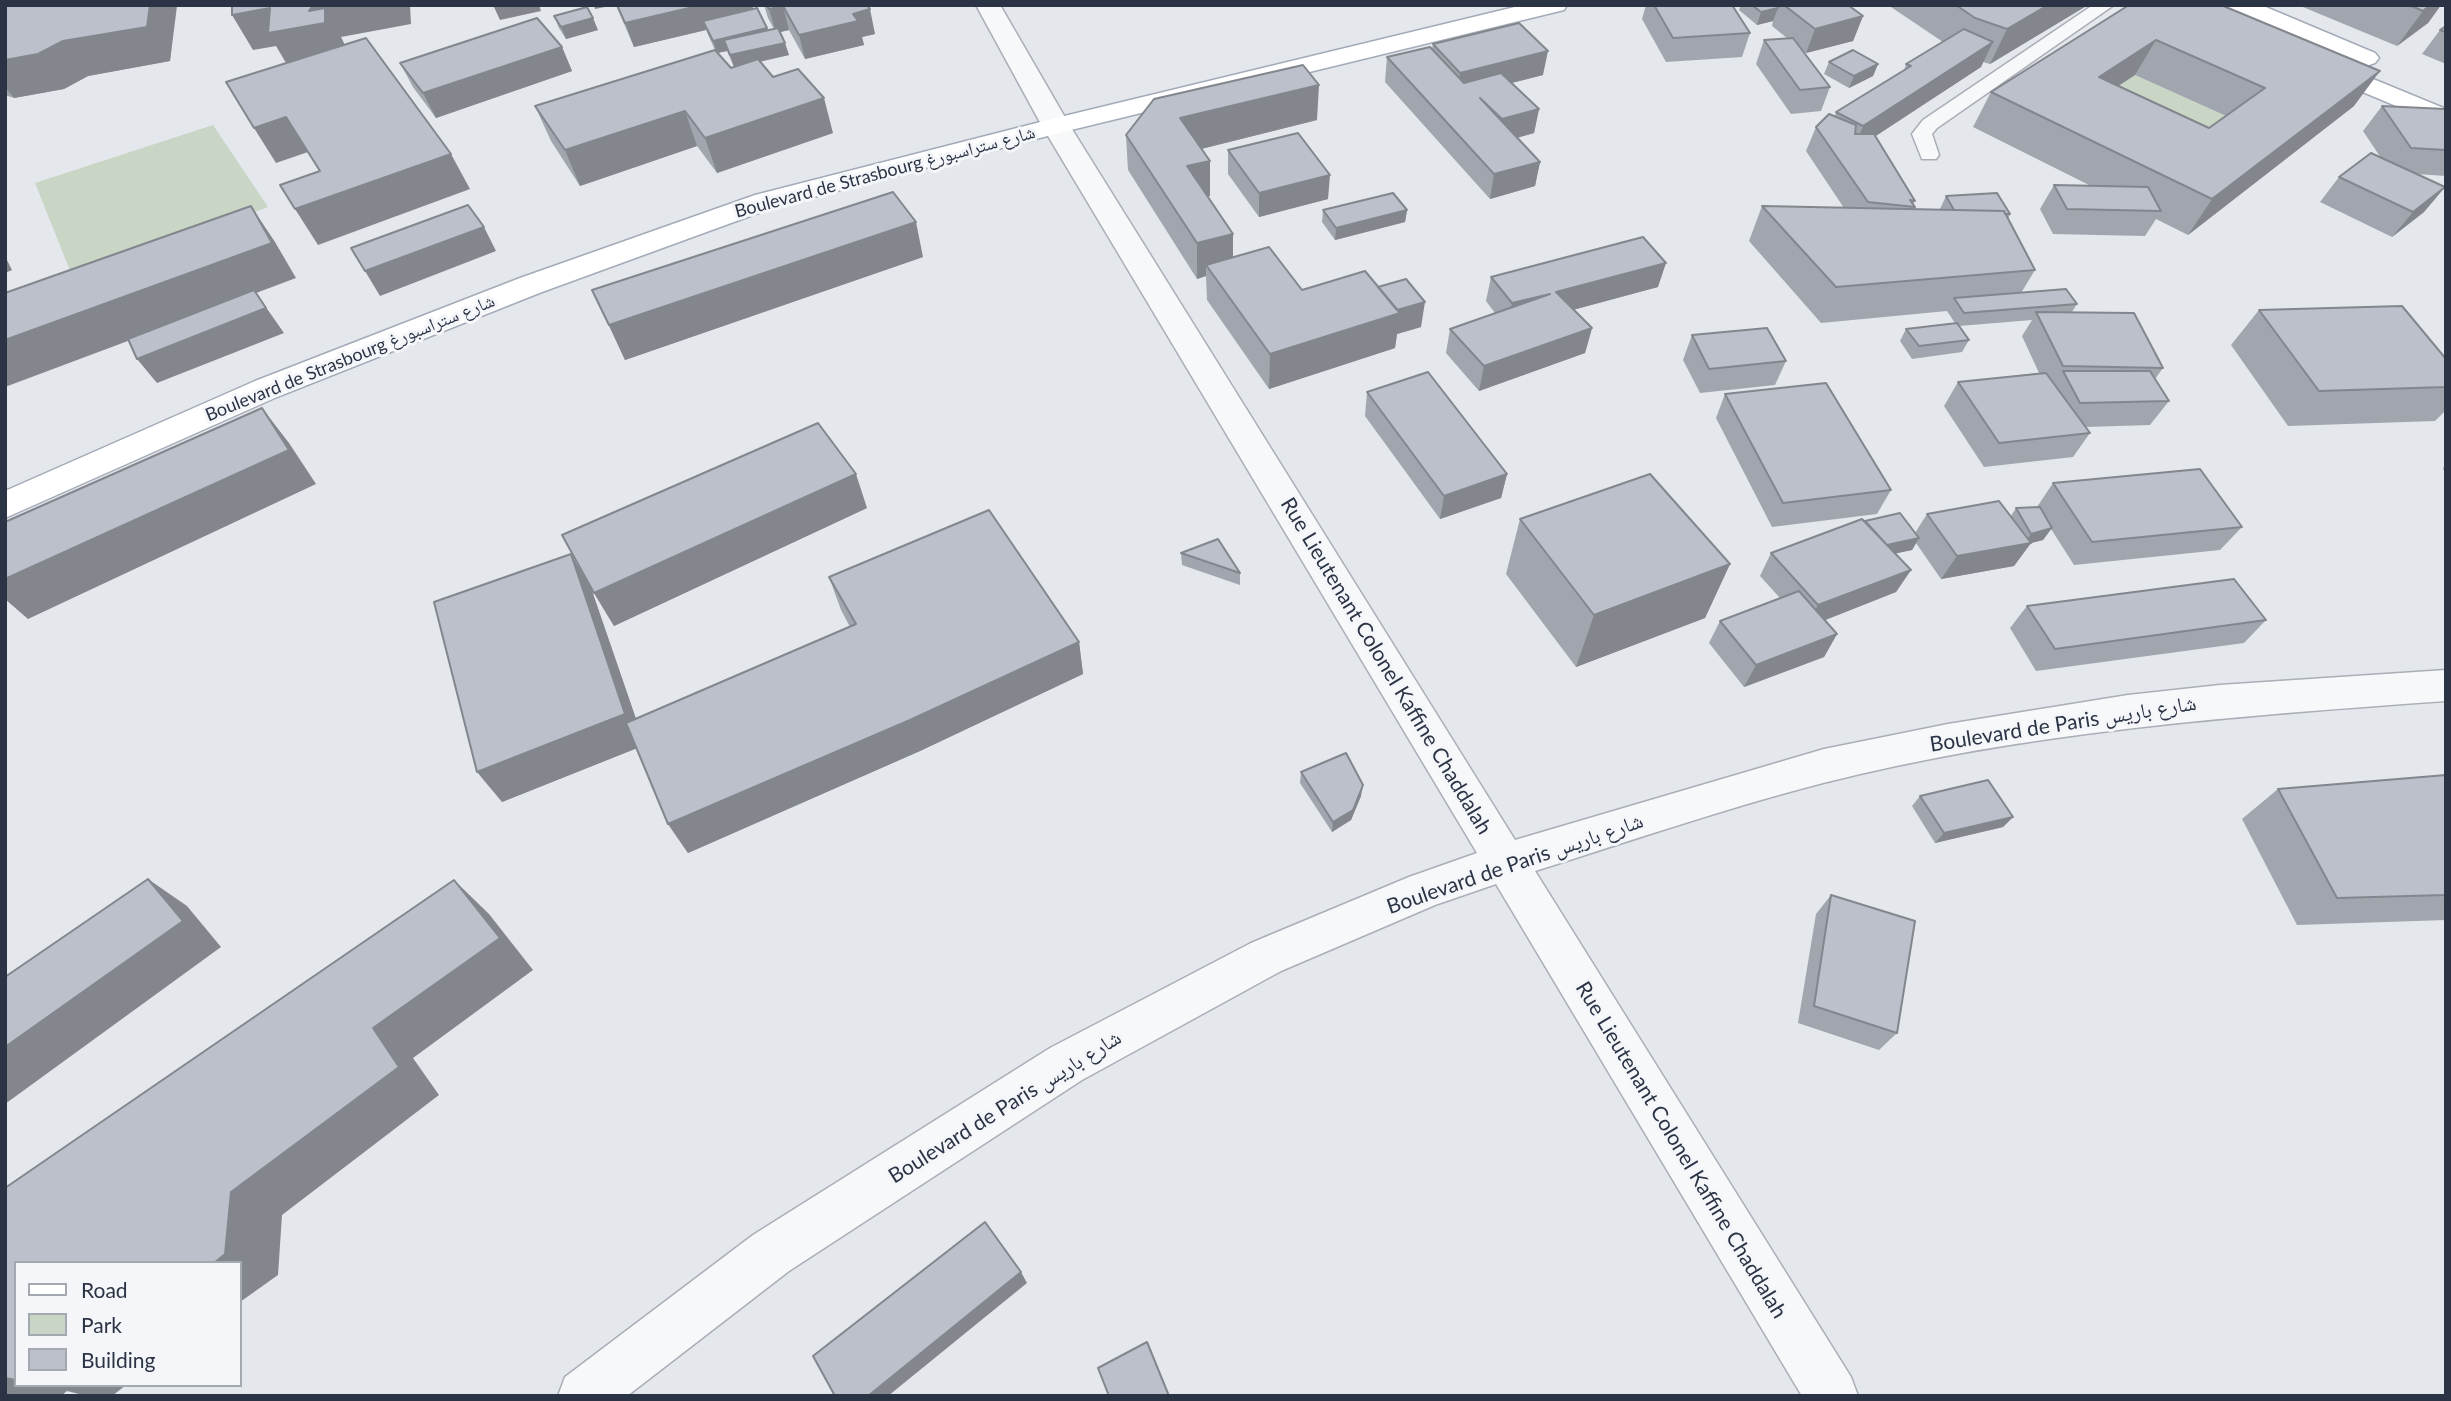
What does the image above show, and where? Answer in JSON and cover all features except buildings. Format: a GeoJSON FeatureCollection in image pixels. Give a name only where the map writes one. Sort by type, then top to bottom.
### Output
{"type":"FeatureCollection","features":[{"type":"Feature","properties":{"kind":"main road","name":"Boulevard de Strasbourg شارع ستراسبورغ"},"geometry":{"type":"LineString","coordinates":[[5,505],[266,389],[531,285],[765,201],[1056,126],[1555,5]]}},
{"type":"Feature","properties":{"kind":"main road"},"geometry":{"type":"LineString","coordinates":[[2229,13],[2394,70]]}},
{"type":"Feature","properties":{"kind":"main road"},"geometry":{"type":"LineString","coordinates":[[2229,13],[2446,119]]}},
{"type":"Feature","properties":{"kind":"street","name":"Rue Lieutenant Colonel Kaffine Chaddalah"},"geometry":{"type":"LineString","coordinates":[[988,5],[1056,126],[1832,1396]]}},
{"type":"Feature","properties":{"kind":"street","name":"Boulevard de Paris شارع باريس"},"geometry":{"type":"LineString","coordinates":[[584,1396],[771,1252],[1066,1064],[1266,957],[1424,890],[1505,862],[1824,766],[1948,740],[2042,724],[2207,702],[2446,685]]}},
{"type":"Feature","properties":{"kind":"lane"},"geometry":{"type":"LineString","coordinates":[[1929,155],[1922,135],[1930,124],[2105,5]]}},
{"type":"Feature","properties":{"kind":"green space"},"geometry":{"type":"Polygon","coordinates":[[[2135,75],[2241,123],[2186,163],[2079,112],[2135,75]]]}},
{"type":"Feature","properties":{"kind":"green space"},"geometry":{"type":"Polygon","coordinates":[[[213,125],[268,207],[73,278],[35,183],[213,125]]]}}]}
